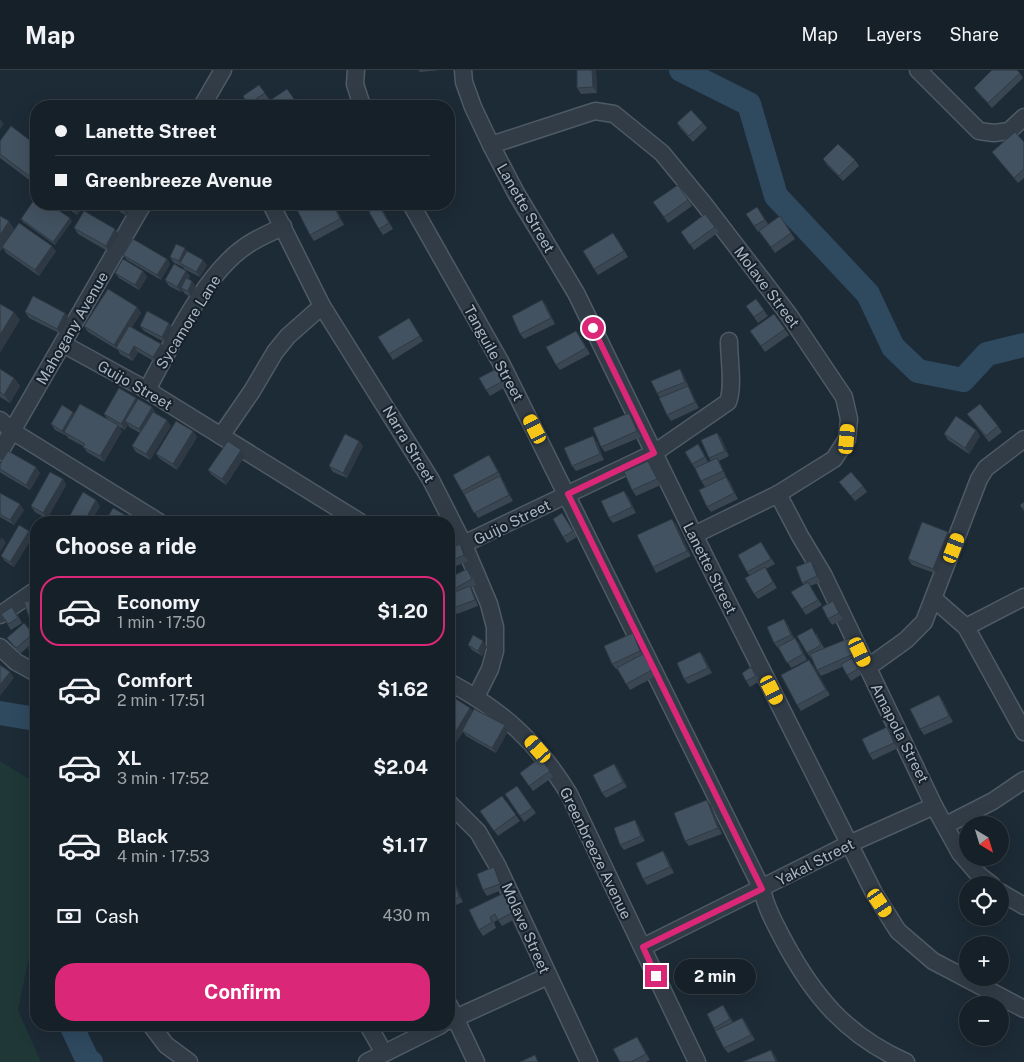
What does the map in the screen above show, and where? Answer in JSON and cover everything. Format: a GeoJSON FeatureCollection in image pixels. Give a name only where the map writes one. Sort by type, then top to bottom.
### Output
{"type":"FeatureCollection","features":[{"type":"Feature","properties":{"kind":"street"},"geometry":{"type":"LineString","coordinates":[[206,100],[223,70]]}},
{"type":"Feature","properties":{"kind":"street"},"geometry":{"type":"LineString","coordinates":[[356,70],[355,84],[360,100]]}},
{"type":"Feature","properties":{"kind":"street","name":"Lanette Street"},"geometry":{"type":"LineString","coordinates":[[463,70],[464,82],[473,107],[491,145],[516,192],[576,293],[694,535],[874,893],[898,931],[933,961],[1024,1008]]}},
{"type":"Feature","properties":{"kind":"street"},"geometry":{"type":"LineString","coordinates":[[918,70],[979,131],[994,133],[1009,131],[1024,117]]}},
{"type":"Feature","properties":{"kind":"street","name":"Molave Street"},"geometry":{"type":"LineString","coordinates":[[491,145],[595,111],[614,114],[662,153],[704,204],[789,316],[844,397],[849,419],[847,439],[834,459],[778,494],[694,535]]}},
{"type":"Feature","properties":{"kind":"street","name":"Mahogany Avenue"},"geometry":{"type":"LineString","coordinates":[[0,452],[6,429],[63,344],[140,210]]}},
{"type":"Feature","properties":{"kind":"street","name":"Narra Street"},"geometry":{"type":"LineString","coordinates":[[275,210],[322,306],[431,480],[444,516]]}},
{"type":"Feature","properties":{"kind":"street","name":"Tanguile Street"},"geometry":{"type":"LineString","coordinates":[[413,210],[501,363],[568,494],[762,889],[770,915],[794,960],[826,1006],[848,1027],[863,1038],[906,1062]]}},
{"type":"Feature","properties":{"kind":"street","name":"Sycamore Lane"},"geometry":{"type":"LineString","coordinates":[[147,390],[183,325],[221,269],[246,246],[284,226]]}},
{"type":"Feature","properties":{"kind":"street"},"geometry":{"type":"LineString","coordinates":[[221,436],[252,391],[275,352],[288,336],[322,306]]}},
{"type":"Feature","properties":{"kind":"street","name":"Guijo Street"},"geometry":{"type":"LineString","coordinates":[[456,548],[654,453],[728,402],[731,393],[730,341]]}},
{"type":"Feature","properties":{"kind":"street","name":"Guijo Street"},"geometry":{"type":"LineString","coordinates":[[63,344],[147,390],[350,516]]}},
{"type":"Feature","properties":{"kind":"street"},"geometry":{"type":"LineString","coordinates":[[0,420],[6,429],[149,516]]}},
{"type":"Feature","properties":{"kind":"street"},"geometry":{"type":"LineString","coordinates":[[867,668],[906,640],[924,622],[979,479],[986,468],[1024,439]]}},
{"type":"Feature","properties":{"kind":"street","name":"Amapola Street"},"geometry":{"type":"LineString","coordinates":[[778,494],[824,576],[934,806],[960,853],[980,876]]}},
{"type":"Feature","properties":{"kind":"street","name":"Narra Street"},"geometry":{"type":"LineString","coordinates":[[456,548],[489,604],[495,627],[496,651],[490,669],[476,696]]}},
{"type":"Feature","properties":{"kind":"street"},"geometry":{"type":"LineString","coordinates":[[0,615],[30,594]]}},
{"type":"Feature","properties":{"kind":"street"},"geometry":{"type":"LineString","coordinates":[[966,627],[1024,597]]}},
{"type":"Feature","properties":{"kind":"street"},"geometry":{"type":"LineString","coordinates":[[934,600],[966,627],[1024,732]]}},
{"type":"Feature","properties":{"kind":"street"},"geometry":{"type":"LineString","coordinates":[[0,647],[16,662],[30,670]]}},
{"type":"Feature","properties":{"kind":"street","name":"Greenbreeze Avenue"},"geometry":{"type":"LineString","coordinates":[[455,685],[476,696],[526,736],[550,762],[569,794],[697,1062]]}},
{"type":"Feature","properties":{"kind":"street"},"geometry":{"type":"LineString","coordinates":[[946,825],[992,801],[1024,780]]}},
{"type":"Feature","properties":{"kind":"street","name":"Yakal Street"},"geometry":{"type":"LineString","coordinates":[[643,947],[849,844],[934,806]]}},
{"type":"Feature","properties":{"kind":"street","name":"Molave Street"},"geometry":{"type":"LineString","coordinates":[[455,809],[478,832],[497,865],[588,1062]]}},
{"type":"Feature","properties":{"kind":"street"},"geometry":{"type":"LineString","coordinates":[[1009,897],[1024,906]]}},
{"type":"Feature","properties":{"kind":"street"},"geometry":{"type":"LineString","coordinates":[[455,1014],[548,976]]}},
{"type":"Feature","properties":{"kind":"street"},"geometry":{"type":"LineString","coordinates":[[455,1028],[476,1062]]}},
{"type":"Feature","properties":{"kind":"street"},"geometry":{"type":"LineString","coordinates":[[155,1031],[166,1045],[189,1062]]}},
{"type":"Feature","properties":{"kind":"street"},"geometry":{"type":"LineString","coordinates":[[371,1031],[384,1054]]}},
{"type":"Feature","properties":{"kind":"street"},"geometry":{"type":"LineString","coordinates":[[366,1062],[424,1031]]}},
{"type":"Feature","properties":{"kind":"green space"},"geometry":{"type":"Polygon","coordinates":[[[0,761],[30,779],[30,952],[18,1010],[41,1062],[0,1062],[0,761]]]}},
{"type":"Feature","properties":{"kind":"building"},"geometry":{"type":"Polygon","coordinates":[[[577,70],[592,70],[593,87],[577,88],[577,70]]]}},
{"type":"Feature","properties":{"kind":"building"},"geometry":{"type":"Polygon","coordinates":[[[992,70],[1017,70],[1020,73],[988,103],[974,88],[992,70]]]}},
{"type":"Feature","properties":{"kind":"building"},"geometry":{"type":"Polygon","coordinates":[[[259,85],[265,93],[254,100],[246,100],[243,96],[259,85]]]}},
{"type":"Feature","properties":{"kind":"building"},"geometry":{"type":"Polygon","coordinates":[[[287,89],[295,100],[271,100],[287,89]]]}},
{"type":"Feature","properties":{"kind":"building"},"geometry":{"type":"Polygon","coordinates":[[[691,110],[703,123],[689,136],[677,123],[691,110]]]}},
{"type":"Feature","properties":{"kind":"building"},"geometry":{"type":"Polygon","coordinates":[[[11,126],[30,140],[30,176],[0,154],[0,141],[11,126]]]}},
{"type":"Feature","properties":{"kind":"building"},"geometry":{"type":"Polygon","coordinates":[[[1015,132],[1024,142],[1024,169],[1014,178],[992,152],[1015,132]]]}},
{"type":"Feature","properties":{"kind":"building"},"geometry":{"type":"Polygon","coordinates":[[[838,144],[855,160],[839,176],[823,159],[838,144]]]}},
{"type":"Feature","properties":{"kind":"building"},"geometry":{"type":"Polygon","coordinates":[[[678,185],[688,200],[664,217],[653,202],[678,185]]]}},
{"type":"Feature","properties":{"kind":"building"},"geometry":{"type":"Polygon","coordinates":[[[30,206],[30,210],[58,210],[70,218],[53,242],[21,219],[30,206]]]}},
{"type":"Feature","properties":{"kind":"building"},"geometry":{"type":"Polygon","coordinates":[[[757,207],[765,220],[754,226],[746,214],[757,207]]]}},
{"type":"Feature","properties":{"kind":"building"},"geometry":{"type":"Polygon","coordinates":[[[297,210],[336,210],[340,219],[310,235],[297,210]]]}},
{"type":"Feature","properties":{"kind":"building"},"geometry":{"type":"Polygon","coordinates":[[[381,210],[389,223],[379,229],[369,212],[381,210]]]}},
{"type":"Feature","properties":{"kind":"building"},"geometry":{"type":"Polygon","coordinates":[[[84,211],[115,229],[106,246],[74,228],[84,211]]]}},
{"type":"Feature","properties":{"kind":"building"},"geometry":{"type":"Polygon","coordinates":[[[705,214],[715,227],[690,245],[681,232],[705,214]]]}},
{"type":"Feature","properties":{"kind":"building"},"geometry":{"type":"Polygon","coordinates":[[[0,216],[9,221],[0,235],[0,216]]]}},
{"type":"Feature","properties":{"kind":"building"},"geometry":{"type":"Polygon","coordinates":[[[780,216],[791,233],[771,247],[759,231],[780,216]]]}},
{"type":"Feature","properties":{"kind":"building"},"geometry":{"type":"Polygon","coordinates":[[[19,223],[52,246],[35,270],[2,247],[19,223]]]}},
{"type":"Feature","properties":{"kind":"building"},"geometry":{"type":"Polygon","coordinates":[[[613,233],[624,251],[594,269],[583,251],[613,233]]]}},
{"type":"Feature","properties":{"kind":"building"},"geometry":{"type":"Polygon","coordinates":[[[133,239],[167,259],[157,275],[123,255],[133,239]]]}},
{"type":"Feature","properties":{"kind":"building"},"geometry":{"type":"Polygon","coordinates":[[[176,244],[185,248],[179,261],[170,257],[176,244]]]}},
{"type":"Feature","properties":{"kind":"building"},"geometry":{"type":"Polygon","coordinates":[[[187,251],[203,260],[196,272],[180,263],[187,251]]]}},
{"type":"Feature","properties":{"kind":"building"},"geometry":{"type":"Polygon","coordinates":[[[123,259],[143,271],[135,285],[115,273],[123,259]]]}},
{"type":"Feature","properties":{"kind":"building"},"geometry":{"type":"Polygon","coordinates":[[[174,264],[186,271],[177,287],[165,280],[174,264]]]}},
{"type":"Feature","properties":{"kind":"building"},"geometry":{"type":"Polygon","coordinates":[[[186,278],[192,281],[188,291],[181,288],[186,278]]]}},
{"type":"Feature","properties":{"kind":"building"},"geometry":{"type":"Polygon","coordinates":[[[108,289],[137,307],[114,345],[84,326],[108,289]]]}},
{"type":"Feature","properties":{"kind":"building"},"geometry":{"type":"Polygon","coordinates":[[[33,296],[65,313],[57,329],[25,312],[33,296]]]}},
{"type":"Feature","properties":{"kind":"building"},"geometry":{"type":"Polygon","coordinates":[[[756,299],[764,310],[754,317],[746,306],[756,299]]]}},
{"type":"Feature","properties":{"kind":"building"},"geometry":{"type":"Polygon","coordinates":[[[542,300],[551,318],[520,334],[512,316],[542,300]]]}},
{"type":"Feature","properties":{"kind":"building"},"geometry":{"type":"Polygon","coordinates":[[[0,304],[14,312],[0,335],[0,304]]]}},
{"type":"Feature","properties":{"kind":"building"},"geometry":{"type":"Polygon","coordinates":[[[147,311],[169,323],[162,337],[140,326],[147,311]]]}},
{"type":"Feature","properties":{"kind":"building"},"geometry":{"type":"Polygon","coordinates":[[[774,314],[785,329],[761,346],[750,331],[774,314]]]}},
{"type":"Feature","properties":{"kind":"building"},"geometry":{"type":"Polygon","coordinates":[[[409,318],[420,336],[389,354],[378,337],[409,318]]]}},
{"type":"Feature","properties":{"kind":"building"},"geometry":{"type":"Polygon","coordinates":[[[129,326],[161,344],[153,357],[134,346],[129,355],[116,348],[129,326]]]}},
{"type":"Feature","properties":{"kind":"building"},"geometry":{"type":"Polygon","coordinates":[[[576,331],[586,348],[556,365],[546,347],[576,331]]]}},
{"type":"Feature","properties":{"kind":"building"},"geometry":{"type":"Polygon","coordinates":[[[498,368],[505,380],[486,390],[479,378],[498,368]]]}},
{"type":"Feature","properties":{"kind":"building"},"geometry":{"type":"Polygon","coordinates":[[[0,369],[14,378],[4,395],[0,392],[0,369]]]}},
{"type":"Feature","properties":{"kind":"building"},"geometry":{"type":"Polygon","coordinates":[[[680,369],[685,382],[657,393],[651,381],[680,369]]]}},
{"type":"Feature","properties":{"kind":"building"},"geometry":{"type":"Polygon","coordinates":[[[688,386],[695,402],[667,415],[659,398],[688,386]]]}},
{"type":"Feature","properties":{"kind":"building"},"geometry":{"type":"Polygon","coordinates":[[[119,388],[136,398],[121,424],[104,414],[119,388]]]}},
{"type":"Feature","properties":{"kind":"building"},"geometry":{"type":"Polygon","coordinates":[[[138,399],[152,407],[139,429],[125,421],[138,399]]]}},
{"type":"Feature","properties":{"kind":"building"},"geometry":{"type":"Polygon","coordinates":[[[80,404],[118,425],[100,456],[83,447],[85,444],[64,432],[80,404]]]}},
{"type":"Feature","properties":{"kind":"building"},"geometry":{"type":"Polygon","coordinates":[[[980,404],[998,426],[986,436],[967,414],[980,404]]]}},
{"type":"Feature","properties":{"kind":"building"},"geometry":{"type":"Polygon","coordinates":[[[62,405],[73,412],[62,431],[51,424],[62,405]]]}},
{"type":"Feature","properties":{"kind":"building"},"geometry":{"type":"Polygon","coordinates":[[[153,412],[167,420],[146,454],[132,446],[153,412]]]}},
{"type":"Feature","properties":{"kind":"building"},"geometry":{"type":"Polygon","coordinates":[[[629,413],[637,431],[601,447],[593,428],[629,413]]]}},
{"type":"Feature","properties":{"kind":"building"},"geometry":{"type":"Polygon","coordinates":[[[956,416],[976,430],[965,448],[944,434],[956,416]]]}},
{"type":"Feature","properties":{"kind":"building"},"geometry":{"type":"Polygon","coordinates":[[[176,421],[193,431],[173,464],[156,454],[176,421]]]}},
{"type":"Feature","properties":{"kind":"building"},"geometry":{"type":"Polygon","coordinates":[[[717,433],[725,451],[709,458],[701,440],[717,433]]]}},
{"type":"Feature","properties":{"kind":"building"},"geometry":{"type":"Polygon","coordinates":[[[345,434],[359,441],[343,473],[329,466],[345,434]]]}},
{"type":"Feature","properties":{"kind":"building"},"geometry":{"type":"Polygon","coordinates":[[[593,436],[600,454],[572,466],[564,448],[593,436]]]}},
{"type":"Feature","properties":{"kind":"building"},"geometry":{"type":"Polygon","coordinates":[[[228,441],[241,450],[222,479],[208,470],[228,441]]]}},
{"type":"Feature","properties":{"kind":"building"},"geometry":{"type":"Polygon","coordinates":[[[698,444],[705,457],[692,464],[685,452],[698,444]]]}},
{"type":"Feature","properties":{"kind":"building"},"geometry":{"type":"Polygon","coordinates":[[[8,451],[36,467],[26,485],[0,469],[0,464],[8,451]]]}},
{"type":"Feature","properties":{"kind":"building"},"geometry":{"type":"Polygon","coordinates":[[[489,455],[498,472],[462,491],[453,475],[489,455]]]}},
{"type":"Feature","properties":{"kind":"building"},"geometry":{"type":"Polygon","coordinates":[[[717,458],[723,471],[701,481],[695,468],[717,458]]]}},
{"type":"Feature","properties":{"kind":"building"},"geometry":{"type":"Polygon","coordinates":[[[648,461],[657,479],[632,490],[624,472],[648,461]]]}},
{"type":"Feature","properties":{"kind":"building"},"geometry":{"type":"Polygon","coordinates":[[[50,472],[63,479],[43,513],[31,506],[50,472]]]}},
{"type":"Feature","properties":{"kind":"building"},"geometry":{"type":"Polygon","coordinates":[[[851,472],[863,486],[851,496],[839,482],[851,472]]]}},
{"type":"Feature","properties":{"kind":"building"},"geometry":{"type":"Polygon","coordinates":[[[500,476],[509,495],[474,513],[464,494],[500,476]]]}},
{"type":"Feature","properties":{"kind":"building"},"geometry":{"type":"Polygon","coordinates":[[[726,477],[734,493],[707,507],[699,490],[726,477]]]}},
{"type":"Feature","properties":{"kind":"building"},"geometry":{"type":"Polygon","coordinates":[[[624,491],[632,507],[609,518],[601,501],[624,491]]]}},
{"type":"Feature","properties":{"kind":"building"},"geometry":{"type":"Polygon","coordinates":[[[83,492],[96,500],[87,516],[70,516],[83,492]]]}},
{"type":"Feature","properties":{"kind":"building"},"geometry":{"type":"Polygon","coordinates":[[[0,493],[20,504],[10,520],[0,514],[0,493]]]}},
{"type":"Feature","properties":{"kind":"building"},"geometry":{"type":"Polygon","coordinates":[[[1024,502],[1024,511],[1020,505],[1024,502]]]}},
{"type":"Feature","properties":{"kind":"building"},"geometry":{"type":"Polygon","coordinates":[[[113,508],[127,516],[108,516],[113,508]]]}},
{"type":"Feature","properties":{"kind":"building"},"geometry":{"type":"Polygon","coordinates":[[[562,513],[573,531],[563,537],[553,519],[562,513]]]}},
{"type":"Feature","properties":{"kind":"building"},"geometry":{"type":"Polygon","coordinates":[[[672,519],[687,551],[653,567],[637,535],[672,519]]]}},
{"type":"Feature","properties":{"kind":"building"},"geometry":{"type":"Polygon","coordinates":[[[922,522],[948,532],[933,569],[908,559],[922,522]]]}},
{"type":"Feature","properties":{"kind":"building"},"geometry":{"type":"Polygon","coordinates":[[[19,525],[29,531],[10,562],[1,556],[19,525]]]}},
{"type":"Feature","properties":{"kind":"building"},"geometry":{"type":"Polygon","coordinates":[[[761,542],[771,559],[747,572],[738,555],[761,542]]]}},
{"type":"Feature","properties":{"kind":"building"},"geometry":{"type":"Polygon","coordinates":[[[460,544],[464,555],[455,559],[455,546],[460,544]]]}},
{"type":"Feature","properties":{"kind":"building"},"geometry":{"type":"Polygon","coordinates":[[[811,561],[817,576],[802,583],[796,567],[811,561]]]}},
{"type":"Feature","properties":{"kind":"building"},"geometry":{"type":"Polygon","coordinates":[[[765,567],[773,582],[754,594],[745,578],[765,567]]]}},
{"type":"Feature","properties":{"kind":"building"},"geometry":{"type":"Polygon","coordinates":[[[467,569],[472,579],[455,588],[455,575],[467,569]]]}},
{"type":"Feature","properties":{"kind":"building"},"geometry":{"type":"Polygon","coordinates":[[[808,582],[818,600],[802,609],[791,592],[808,582]]]}},
{"type":"Feature","properties":{"kind":"building"},"geometry":{"type":"Polygon","coordinates":[[[470,586],[475,600],[455,607],[455,592],[470,586]]]}},
{"type":"Feature","properties":{"kind":"building"},"geometry":{"type":"Polygon","coordinates":[[[30,600],[30,620],[24,602],[30,600]]]}},
{"type":"Feature","properties":{"kind":"building"},"geometry":{"type":"Polygon","coordinates":[[[833,601],[839,613],[828,619],[822,607],[833,601]]]}},
{"type":"Feature","properties":{"kind":"building"},"geometry":{"type":"Polygon","coordinates":[[[12,607],[18,618],[8,624],[1,614],[12,607]]]}},
{"type":"Feature","properties":{"kind":"building"},"geometry":{"type":"Polygon","coordinates":[[[784,619],[791,635],[774,643],[767,627],[784,619]]]}},
{"type":"Feature","properties":{"kind":"building"},"geometry":{"type":"Polygon","coordinates":[[[24,623],[30,630],[30,636],[16,648],[7,638],[24,623]]]}},
{"type":"Feature","properties":{"kind":"building"},"geometry":{"type":"Polygon","coordinates":[[[812,628],[821,645],[807,653],[797,636],[812,628]]]}},
{"type":"Feature","properties":{"kind":"building"},"geometry":{"type":"Polygon","coordinates":[[[633,633],[640,651],[612,664],[604,646],[633,633]]]}},
{"type":"Feature","properties":{"kind":"building"},"geometry":{"type":"Polygon","coordinates":[[[473,635],[483,641],[478,651],[468,645],[473,635]]]}},
{"type":"Feature","properties":{"kind":"building"},"geometry":{"type":"Polygon","coordinates":[[[795,638],[803,654],[787,663],[778,647],[795,638]]]}},
{"type":"Feature","properties":{"kind":"building"},"geometry":{"type":"Polygon","coordinates":[[[850,638],[856,653],[817,670],[810,654],[850,638]]]}},
{"type":"Feature","properties":{"kind":"building"},"geometry":{"type":"Polygon","coordinates":[[[700,652],[708,668],[684,679],[677,663],[700,652]]]}},
{"type":"Feature","properties":{"kind":"building"},"geometry":{"type":"Polygon","coordinates":[[[643,654],[652,670],[626,684],[617,668],[643,654]]]}},
{"type":"Feature","properties":{"kind":"building"},"geometry":{"type":"Polygon","coordinates":[[[852,658],[858,669],[847,675],[841,664],[852,658]]]}},
{"type":"Feature","properties":{"kind":"building"},"geometry":{"type":"Polygon","coordinates":[[[809,660],[826,690],[797,705],[781,675],[809,660]]]}},
{"type":"Feature","properties":{"kind":"building"},"geometry":{"type":"Polygon","coordinates":[[[0,665],[10,672],[0,685],[0,665]]]}},
{"type":"Feature","properties":{"kind":"building"},"geometry":{"type":"Polygon","coordinates":[[[751,667],[756,676],[746,681],[742,673],[751,667]]]}},
{"type":"Feature","properties":{"kind":"building"},"geometry":{"type":"Polygon","coordinates":[[[939,695],[949,716],[920,729],[910,709],[939,695]]]}},
{"type":"Feature","properties":{"kind":"building"},"geometry":{"type":"Polygon","coordinates":[[[456,699],[470,708],[455,733],[456,699]]]}},
{"type":"Feature","properties":{"kind":"building"},"geometry":{"type":"Polygon","coordinates":[[[474,709],[505,725],[492,748],[462,731],[474,709]]]}},
{"type":"Feature","properties":{"kind":"building"},"geometry":{"type":"Polygon","coordinates":[[[887,727],[894,743],[869,754],[862,739],[887,727]]]}},
{"type":"Feature","properties":{"kind":"building"},"geometry":{"type":"Polygon","coordinates":[[[540,758],[550,771],[529,786],[520,773],[540,758]]]}},
{"type":"Feature","properties":{"kind":"building"},"geometry":{"type":"Polygon","coordinates":[[[614,764],[623,782],[602,793],[593,775],[614,764]]]}},
{"type":"Feature","properties":{"kind":"building"},"geometry":{"type":"Polygon","coordinates":[[[517,786],[532,808],[520,816],[505,794],[517,786]]]}},
{"type":"Feature","properties":{"kind":"building"},"geometry":{"type":"Polygon","coordinates":[[[502,796],[516,815],[494,831],[480,811],[502,796]]]}},
{"type":"Feature","properties":{"kind":"building"},"geometry":{"type":"Polygon","coordinates":[[[707,800],[718,828],[685,841],[674,813],[707,800]]]}},
{"type":"Feature","properties":{"kind":"building"},"geometry":{"type":"Polygon","coordinates":[[[635,820],[641,836],[620,845],[614,828],[635,820]]]}},
{"type":"Feature","properties":{"kind":"building"},"geometry":{"type":"Polygon","coordinates":[[[663,851],[670,867],[643,879],[636,863],[663,851]]]}},
{"type":"Feature","properties":{"kind":"building"},"geometry":{"type":"Polygon","coordinates":[[[494,867],[500,884],[483,890],[477,874],[494,867]]]}},
{"type":"Feature","properties":{"kind":"building"},"geometry":{"type":"Polygon","coordinates":[[[455,886],[459,897],[455,899],[455,886]]]}},
{"type":"Feature","properties":{"kind":"building"},"geometry":{"type":"Polygon","coordinates":[[[504,893],[513,912],[498,920],[495,914],[490,917],[492,922],[479,930],[469,910],[504,893]]]}},
{"type":"Feature","properties":{"kind":"building"},"geometry":{"type":"Polygon","coordinates":[[[723,1005],[730,1019],[714,1028],[707,1014],[723,1005]]]}},
{"type":"Feature","properties":{"kind":"building"},"geometry":{"type":"Polygon","coordinates":[[[742,1018],[751,1035],[724,1048],[715,1031],[742,1018]]]}},
{"type":"Feature","properties":{"kind":"building"},"geometry":{"type":"Polygon","coordinates":[[[637,1037],[646,1054],[631,1062],[620,1062],[613,1049],[637,1037]]]}},
{"type":"Feature","properties":{"kind":"building"},"geometry":{"type":"Polygon","coordinates":[[[771,1050],[776,1062],[742,1062],[771,1050]]]}},
{"type":"Feature","properties":{"kind":"building"},"geometry":{"type":"Polygon","coordinates":[[[535,1055],[538,1062],[520,1062],[535,1055]]]}},
{"type":"Feature","properties":{"kind":"waterway"},"geometry":{"type":"LineString","coordinates":[[681,70],[749,104],[776,196],[868,294],[893,347],[918,371],[963,380],[987,354],[1024,345]]}},
{"type":"Feature","properties":{"kind":"waterway"},"geometry":{"type":"LineString","coordinates":[[0,713],[30,718]]}},
{"type":"Feature","properties":{"kind":"waterway"},"geometry":{"type":"LineString","coordinates":[[74,1031],[87,1059],[91,1062]]}},
{"type":"Feature","properties":{"kind":"route"},"geometry":{"type":"LineString","coordinates":[[593,328],[654,453],[568,494],[762,889],[643,947],[656,976]]}}]}
